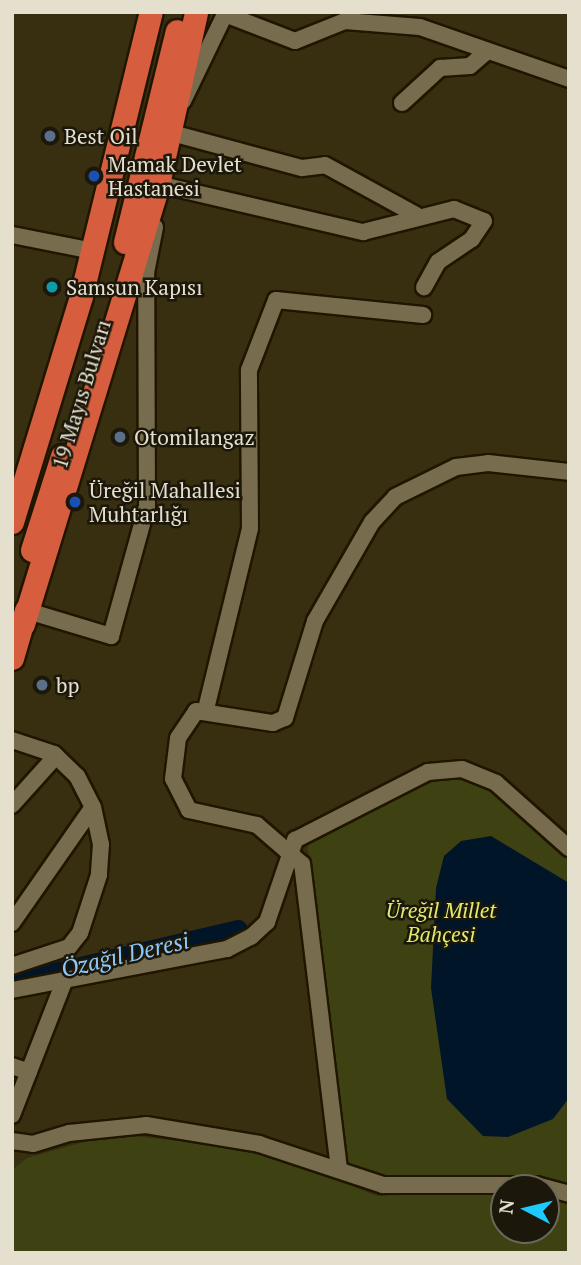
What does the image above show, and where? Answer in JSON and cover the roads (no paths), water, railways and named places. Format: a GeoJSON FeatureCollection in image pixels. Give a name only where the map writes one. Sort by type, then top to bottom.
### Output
{"type":"FeatureCollection","features":[{"type":"Feature","properties":{"kind":"highway","name":"19 Mayıs Bulvarı"},"geometry":{"type":"LineString","coordinates":[[12,522],[93,251],[151,12]]}},
{"type":"Feature","properties":{"kind":"highway","name":"19 Mayıs Bulvarı"},"geometry":{"type":"LineString","coordinates":[[21,615],[45,508],[130,223],[181,12]]}},
{"type":"Feature","properties":{"kind":"highway"},"geometry":{"type":"LineString","coordinates":[[12,658],[21,615],[175,125],[196,12]]}},
{"type":"Feature","properties":{"kind":"street"},"geometry":{"type":"LineString","coordinates":[[416,215],[325,165],[302,168],[175,125],[225,13],[295,41],[345,21],[420,27],[485,53],[569,79]]}},
{"type":"Feature","properties":{"kind":"street"},"geometry":{"type":"LineString","coordinates":[[402,103],[440,68],[470,66],[485,53]]}},
{"type":"Feature","properties":{"kind":"street"},"geometry":{"type":"LineString","coordinates":[[158,184],[363,232],[416,215],[454,209],[484,221],[472,239],[438,262],[424,287]]}},
{"type":"Feature","properties":{"kind":"street"},"geometry":{"type":"LineString","coordinates":[[21,615],[111,636],[147,506],[146,273],[155,227]]}},
{"type":"Feature","properties":{"kind":"street"},"geometry":{"type":"LineString","coordinates":[[12,234],[93,251]]}},
{"type":"Feature","properties":{"kind":"street"},"geometry":{"type":"LineString","coordinates":[[206,709],[250,528],[248,370],[276,300],[423,315]]}},
{"type":"Feature","properties":{"kind":"street"},"geometry":{"type":"LineString","coordinates":[[339,1169],[304,871],[290,850],[257,825],[201,816],[178,798],[178,738],[187,718],[206,709],[260,721],[285,718],[315,621],[372,522],[395,496],[421,480],[477,464],[569,472]]}},
{"type":"Feature","properties":{"kind":"street"},"geometry":{"type":"LineString","coordinates":[[12,740],[56,756],[77,776],[93,807],[99,875],[80,933],[69,947],[12,966]]}},
{"type":"Feature","properties":{"kind":"street"},"geometry":{"type":"LineString","coordinates":[[12,805],[56,756]]}},
{"type":"Feature","properties":{"kind":"street"},"geometry":{"type":"LineString","coordinates":[[12,990],[227,949],[251,937],[267,922],[290,850],[314,828],[391,794],[405,781],[447,769],[496,783],[569,848]]}},
{"type":"Feature","properties":{"kind":"street"},"geometry":{"type":"LineString","coordinates":[[12,923],[93,807]]}},
{"type":"Feature","properties":{"kind":"street"},"geometry":{"type":"LineString","coordinates":[[12,1115],[65,979]]}},
{"type":"Feature","properties":{"kind":"street"},"geometry":{"type":"LineString","coordinates":[[12,1066],[29,1072]]}},
{"type":"Feature","properties":{"kind":"street"},"geometry":{"type":"LineString","coordinates":[[12,1142],[33,1144],[69,1132],[146,1125],[259,1144],[408,1189],[536,1185],[569,1194]]}},
{"type":"Feature","properties":{"kind":"water"},"geometry":{"type":"Polygon","coordinates":[[[491,836],[569,883],[569,1098],[553,1119],[508,1137],[483,1136],[447,1099],[431,988],[436,888],[444,856],[461,841],[491,836]]]}},
{"type":"Feature","properties":{"kind":"waterway","name":"Özağıl Deresi"},"geometry":{"type":"LineString","coordinates":[[12,982],[238,929]]}},
{"type":"Feature","properties":{"kind":"place","name":"Best Oil"},"geometry":{"type":"Point","coordinates":[50,136]}},
{"type":"Feature","properties":{"kind":"place","name":"Mamak Devlet Hastanesi"},"geometry":{"type":"Point","coordinates":[94,176]}},
{"type":"Feature","properties":{"kind":"place","name":"Samsun Kapısı"},"geometry":{"type":"Point","coordinates":[52,287]}},
{"type":"Feature","properties":{"kind":"place","name":"Otomilangaz"},"geometry":{"type":"Point","coordinates":[120,437]}},
{"type":"Feature","properties":{"kind":"place","name":"Üreğil Mahallesi Muhtarlığı"},"geometry":{"type":"Point","coordinates":[75,502]}},
{"type":"Feature","properties":{"kind":"place","name":"bp"},"geometry":{"type":"Point","coordinates":[42,685]}},
{"type":"Feature","properties":{"kind":"park label","name":"Üreğil Millet Bahçesi"},"geometry":{"type":"Point","coordinates":[441,922]}}]}
